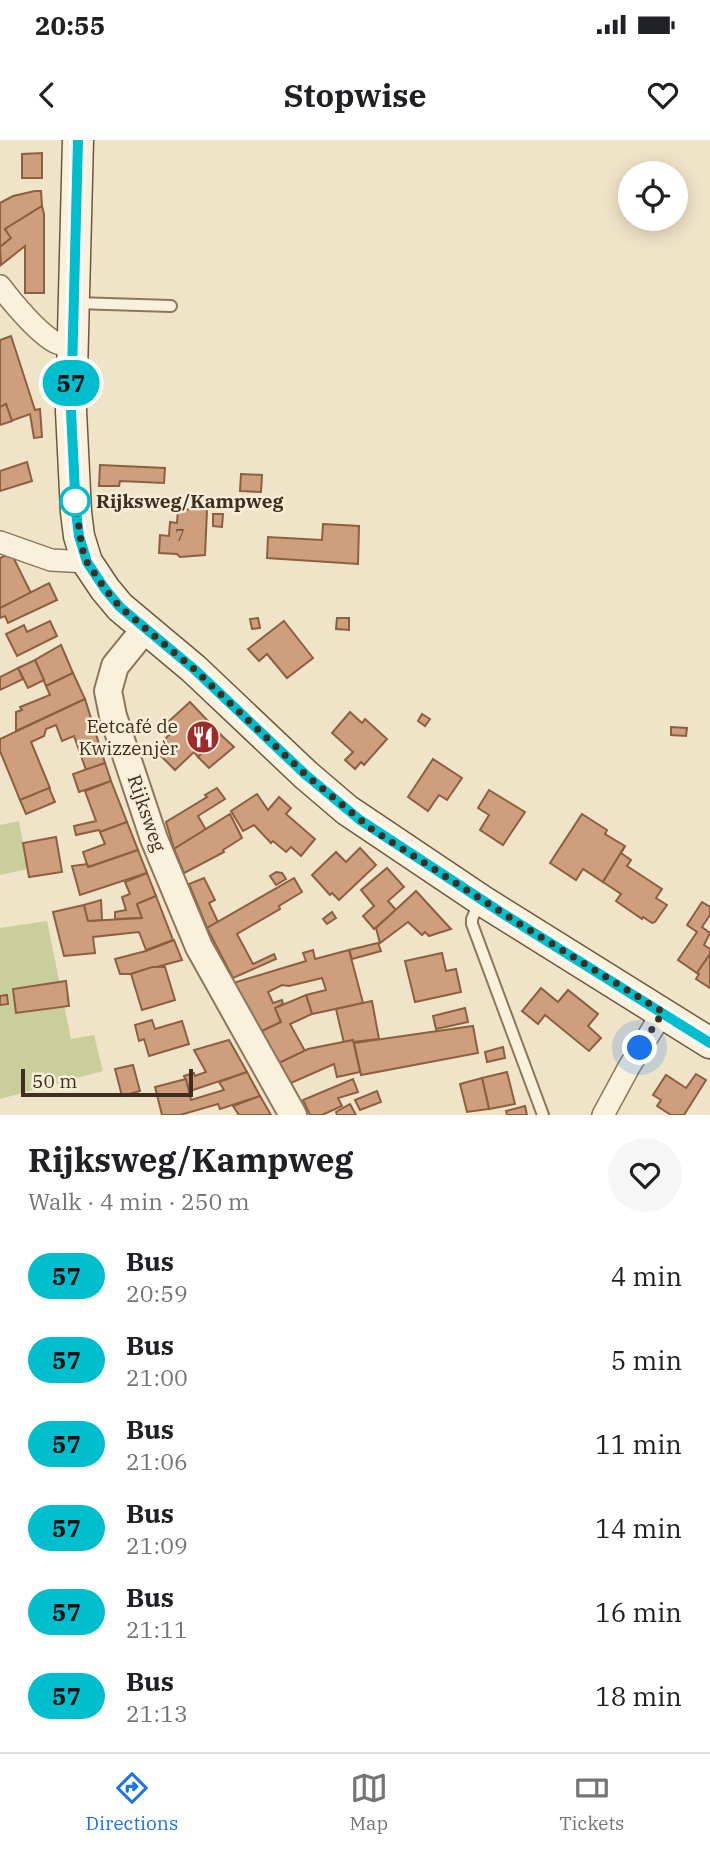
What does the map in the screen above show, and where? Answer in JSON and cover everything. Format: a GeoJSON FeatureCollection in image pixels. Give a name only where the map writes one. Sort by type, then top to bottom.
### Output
{"type":"FeatureCollection","features":[{"type":"Feature","properties":{"kind":"main road"},"geometry":{"type":"LineString","coordinates":[[79,140],[71,411],[76,512],[79,536],[87,562],[120,607],[194,669],[347,810],[481,900],[710,1043]]}},
{"type":"Feature","properties":{"kind":"street"},"geometry":{"type":"LineString","coordinates":[[0,286],[16,307],[51,339],[60,344],[72,345]]}},
{"type":"Feature","properties":{"kind":"street"},"geometry":{"type":"LineString","coordinates":[[0,542],[51,560],[87,562]]}},
{"type":"Feature","properties":{"kind":"street","name":"Rijksweg"},"geometry":{"type":"LineString","coordinates":[[145,629],[115,666],[108,691],[113,716],[154,839],[199,947],[293,1115]]}},
{"type":"Feature","properties":{"kind":"street"},"geometry":{"type":"LineString","coordinates":[[603,1115],[663,1012]]}},
{"type":"Feature","properties":{"kind":"lane"},"geometry":{"type":"LineString","coordinates":[[74,303],[171,306]]}},
{"type":"Feature","properties":{"kind":"lane"},"geometry":{"type":"LineString","coordinates":[[481,900],[472,924],[543,1115]]}},
{"type":"Feature","properties":{"kind":"green space"},"geometry":{"type":"Polygon","coordinates":[[[19,821],[28,869],[0,875],[0,825],[19,821]]]}},
{"type":"Feature","properties":{"kind":"green space"},"geometry":{"type":"Polygon","coordinates":[[[47,921],[71,1039],[94,1035],[103,1071],[0,1099],[0,928],[47,921]]]}},
{"type":"Feature","properties":{"kind":"building"},"geometry":{"type":"Polygon","coordinates":[[[42,153],[42,178],[22,178],[22,154],[42,153]]]}},
{"type":"Feature","properties":{"kind":"building"},"geometry":{"type":"Polygon","coordinates":[[[41,191],[42,206],[5,229],[11,238],[0,247],[0,203],[13,196],[41,191]]]}},
{"type":"Feature","properties":{"kind":"building"},"geometry":{"type":"Polygon","coordinates":[[[42,206],[44,293],[25,293],[25,246],[1,265],[0,247],[11,238],[5,229],[42,206]]]}},
{"type":"Feature","properties":{"kind":"building"},"geometry":{"type":"Polygon","coordinates":[[[11,336],[35,410],[40,409],[42,437],[34,438],[30,414],[11,421],[6,404],[0,407],[0,340],[11,336]]]}},
{"type":"Feature","properties":{"kind":"building"},"geometry":{"type":"Polygon","coordinates":[[[6,404],[12,421],[0,425],[0,407],[6,404]]]}},
{"type":"Feature","properties":{"kind":"building"},"geometry":{"type":"Polygon","coordinates":[[[27,462],[32,481],[0,491],[0,471],[27,462]]]}},
{"type":"Feature","properties":{"kind":"building"},"geometry":{"type":"Polygon","coordinates":[[[100,465],[165,468],[164,483],[120,481],[119,486],[99,486],[100,465]]]}},
{"type":"Feature","properties":{"kind":"building"},"geometry":{"type":"Polygon","coordinates":[[[241,474],[262,475],[261,492],[240,491],[241,474]]]}},
{"type":"Feature","properties":{"kind":"building"},"geometry":{"type":"Polygon","coordinates":[[[178,509],[207,510],[205,555],[180,557],[177,554],[159,553],[160,535],[169,536],[170,522],[177,523],[178,509]]]}},
{"type":"Feature","properties":{"kind":"building"},"geometry":{"type":"Polygon","coordinates":[[[213,514],[223,514],[222,527],[213,526],[213,514]]]}},
{"type":"Feature","properties":{"kind":"building"},"geometry":{"type":"Polygon","coordinates":[[[323,524],[359,526],[358,564],[267,558],[268,537],[322,540],[323,524]]]}},
{"type":"Feature","properties":{"kind":"building"},"geometry":{"type":"Polygon","coordinates":[[[11,553],[31,593],[0,608],[0,558],[11,553]]]}},
{"type":"Feature","properties":{"kind":"building"},"geometry":{"type":"Polygon","coordinates":[[[49,583],[57,600],[8,623],[5,616],[0,618],[0,608],[49,583]]]}},
{"type":"Feature","properties":{"kind":"building"},"geometry":{"type":"Polygon","coordinates":[[[258,618],[260,628],[252,629],[250,619],[258,618]]]}},
{"type":"Feature","properties":{"kind":"building"},"geometry":{"type":"Polygon","coordinates":[[[337,618],[349,618],[349,630],[336,629],[337,618]]]}},
{"type":"Feature","properties":{"kind":"building"},"geometry":{"type":"Polygon","coordinates":[[[50,621],[57,636],[17,656],[6,634],[24,625],[27,632],[50,621]]]}},
{"type":"Feature","properties":{"kind":"building"},"geometry":{"type":"Polygon","coordinates":[[[284,621],[313,658],[287,678],[267,654],[259,661],[248,649],[284,621]]]}},
{"type":"Feature","properties":{"kind":"building"},"geometry":{"type":"Polygon","coordinates":[[[61,645],[73,673],[46,686],[35,660],[61,645]]]}},
{"type":"Feature","properties":{"kind":"building"},"geometry":{"type":"Polygon","coordinates":[[[35,660],[44,680],[28,688],[18,668],[35,660]]]}},
{"type":"Feature","properties":{"kind":"building"},"geometry":{"type":"Polygon","coordinates":[[[18,668],[23,679],[0,690],[0,677],[18,668]]]}},
{"type":"Feature","properties":{"kind":"building"},"geometry":{"type":"Polygon","coordinates":[[[73,673],[85,699],[16,731],[16,712],[22,710],[20,707],[50,695],[46,686],[73,673]]]}},
{"type":"Feature","properties":{"kind":"building"},"geometry":{"type":"Polygon","coordinates":[[[85,699],[105,763],[86,770],[74,736],[62,741],[56,725],[46,729],[44,736],[31,742],[50,788],[20,800],[0,751],[0,739],[85,699]]]}},
{"type":"Feature","properties":{"kind":"building"},"geometry":{"type":"Polygon","coordinates":[[[190,702],[221,735],[198,757],[194,752],[175,770],[161,756],[169,748],[162,742],[175,729],[168,722],[190,702]]]}},
{"type":"Feature","properties":{"kind":"building"},"geometry":{"type":"Polygon","coordinates":[[[350,712],[362,723],[365,719],[387,739],[364,765],[361,762],[355,769],[345,760],[353,752],[332,733],[350,712]]]}},
{"type":"Feature","properties":{"kind":"building"},"geometry":{"type":"Polygon","coordinates":[[[422,714],[430,719],[425,726],[418,721],[422,714]]]}},
{"type":"Feature","properties":{"kind":"building"},"geometry":{"type":"Polygon","coordinates":[[[671,727],[687,728],[686,736],[671,735],[671,727]]]}},
{"type":"Feature","properties":{"kind":"building"},"geometry":{"type":"Polygon","coordinates":[[[221,735],[234,747],[209,768],[198,757],[221,735]]]}},
{"type":"Feature","properties":{"kind":"building"},"geometry":{"type":"Polygon","coordinates":[[[433,759],[462,778],[447,800],[439,795],[428,811],[408,797],[433,759]]]}},
{"type":"Feature","properties":{"kind":"building"},"geometry":{"type":"Polygon","coordinates":[[[105,763],[111,781],[79,792],[73,774],[105,763]]]}},
{"type":"Feature","properties":{"kind":"building"},"geometry":{"type":"Polygon","coordinates":[[[111,781],[127,822],[100,832],[99,830],[76,835],[74,826],[96,821],[85,791],[111,781]]]}},
{"type":"Feature","properties":{"kind":"building"},"geometry":{"type":"Polygon","coordinates":[[[49,788],[55,802],[26,814],[20,800],[49,788]]]}},
{"type":"Feature","properties":{"kind":"building"},"geometry":{"type":"Polygon","coordinates":[[[217,788],[225,799],[198,816],[206,830],[174,849],[166,822],[217,788]]]}},
{"type":"Feature","properties":{"kind":"building"},"geometry":{"type":"Polygon","coordinates":[[[489,790],[525,812],[503,845],[480,830],[489,815],[478,808],[489,790]]]}},
{"type":"Feature","properties":{"kind":"building"},"geometry":{"type":"Polygon","coordinates":[[[257,794],[268,810],[279,797],[291,808],[286,814],[315,839],[301,856],[291,847],[286,852],[273,841],[271,843],[254,825],[243,831],[231,811],[257,794]]]}},
{"type":"Feature","properties":{"kind":"building"},"geometry":{"type":"Polygon","coordinates":[[[230,814],[242,838],[223,850],[224,852],[184,873],[174,849],[230,814]]]}},
{"type":"Feature","properties":{"kind":"building"},"geometry":{"type":"Polygon","coordinates":[[[582,814],[607,830],[605,834],[625,846],[603,882],[583,869],[576,880],[550,863],[582,814]]]}},
{"type":"Feature","properties":{"kind":"building"},"geometry":{"type":"Polygon","coordinates":[[[127,822],[138,850],[88,867],[83,852],[105,844],[100,832],[127,822]]]}},
{"type":"Feature","properties":{"kind":"building"},"geometry":{"type":"Polygon","coordinates":[[[56,837],[62,872],[29,877],[23,843],[56,837]]]}},
{"type":"Feature","properties":{"kind":"building"},"geometry":{"type":"Polygon","coordinates":[[[625,846],[621,853],[631,860],[627,866],[662,889],[656,898],[667,905],[655,922],[643,917],[642,919],[616,901],[621,894],[603,882],[625,846]]]}},
{"type":"Feature","properties":{"kind":"building"},"geometry":{"type":"Polygon","coordinates":[[[360,848],[376,865],[339,900],[332,893],[330,895],[312,875],[336,852],[346,862],[360,848]]]}},
{"type":"Feature","properties":{"kind":"building"},"geometry":{"type":"Polygon","coordinates":[[[138,850],[147,873],[80,895],[72,866],[87,864],[88,867],[138,850]]]}},
{"type":"Feature","properties":{"kind":"building"},"geometry":{"type":"Polygon","coordinates":[[[387,868],[404,887],[388,901],[396,910],[374,929],[363,916],[374,906],[361,890],[387,868]]]}},
{"type":"Feature","properties":{"kind":"building"},"geometry":{"type":"Polygon","coordinates":[[[276,872],[282,873],[286,879],[276,885],[270,876],[276,872]]]}},
{"type":"Feature","properties":{"kind":"building"},"geometry":{"type":"Polygon","coordinates":[[[147,873],[156,896],[137,904],[142,918],[115,919],[115,912],[126,910],[122,897],[130,894],[125,882],[147,873]]]}},
{"type":"Feature","properties":{"kind":"building"},"geometry":{"type":"Polygon","coordinates":[[[204,878],[215,900],[209,903],[218,922],[207,928],[189,884],[204,878]]]}},
{"type":"Feature","properties":{"kind":"building"},"geometry":{"type":"Polygon","coordinates":[[[294,878],[302,892],[279,906],[280,909],[237,934],[253,964],[274,954],[276,959],[233,978],[207,928],[294,878]]]}},
{"type":"Feature","properties":{"kind":"building"},"geometry":{"type":"Polygon","coordinates":[[[416,891],[451,929],[429,936],[425,932],[422,935],[408,922],[380,943],[376,928],[416,891]]]}},
{"type":"Feature","properties":{"kind":"building"},"geometry":{"type":"Polygon","coordinates":[[[156,896],[173,940],[146,950],[139,932],[93,937],[95,953],[64,956],[53,912],[84,905],[88,921],[142,918],[137,904],[156,896]]]}},
{"type":"Feature","properties":{"kind":"building"},"geometry":{"type":"Polygon","coordinates":[[[101,900],[102,920],[88,921],[84,905],[101,900]]]}},
{"type":"Feature","properties":{"kind":"building"},"geometry":{"type":"Polygon","coordinates":[[[702,902],[710,907],[710,915],[702,927],[710,933],[704,945],[710,949],[710,954],[697,973],[678,960],[697,932],[687,925],[702,902]]]}},
{"type":"Feature","properties":{"kind":"building"},"geometry":{"type":"Polygon","coordinates":[[[332,912],[336,918],[327,924],[323,919],[332,912]]]}},
{"type":"Feature","properties":{"kind":"building"},"geometry":{"type":"Polygon","coordinates":[[[174,940],[182,960],[131,974],[120,974],[115,959],[174,940]]]}},
{"type":"Feature","properties":{"kind":"building"},"geometry":{"type":"Polygon","coordinates":[[[378,943],[381,951],[352,959],[349,950],[378,943]]]}},
{"type":"Feature","properties":{"kind":"building"},"geometry":{"type":"Polygon","coordinates":[[[313,950],[315,959],[349,950],[363,1003],[312,1014],[306,995],[326,990],[322,978],[289,986],[282,985],[268,992],[273,1003],[282,1000],[283,1004],[275,1008],[281,1022],[260,1032],[233,983],[306,961],[303,953],[313,950]]]}},
{"type":"Feature","properties":{"kind":"building"},"geometry":{"type":"Polygon","coordinates":[[[442,953],[446,971],[456,969],[461,992],[415,1002],[405,961],[442,953]]]}},
{"type":"Feature","properties":{"kind":"building"},"geometry":{"type":"Polygon","coordinates":[[[710,954],[710,988],[696,979],[710,954]]]}},
{"type":"Feature","properties":{"kind":"building"},"geometry":{"type":"Polygon","coordinates":[[[152,967],[165,967],[175,1000],[142,1010],[131,974],[152,967]]]}},
{"type":"Feature","properties":{"kind":"building"},"geometry":{"type":"Polygon","coordinates":[[[66,981],[69,1006],[16,1013],[13,989],[66,981]]]}},
{"type":"Feature","properties":{"kind":"building"},"geometry":{"type":"Polygon","coordinates":[[[541,988],[558,1002],[568,990],[598,1014],[588,1026],[601,1038],[589,1051],[545,1015],[538,1024],[522,1011],[541,988]]]}},
{"type":"Feature","properties":{"kind":"building"},"geometry":{"type":"Polygon","coordinates":[[[7,995],[8,1004],[0,1005],[0,996],[7,995]]]}},
{"type":"Feature","properties":{"kind":"building"},"geometry":{"type":"Polygon","coordinates":[[[306,995],[312,1014],[290,1024],[305,1051],[279,1063],[260,1032],[281,1022],[275,1008],[306,995]]]}},
{"type":"Feature","properties":{"kind":"building"},"geometry":{"type":"Polygon","coordinates":[[[372,1001],[379,1039],[344,1043],[336,1009],[372,1001]]]}},
{"type":"Feature","properties":{"kind":"building"},"geometry":{"type":"Polygon","coordinates":[[[465,1008],[468,1022],[436,1029],[433,1016],[465,1008]]]}},
{"type":"Feature","properties":{"kind":"building"},"geometry":{"type":"Polygon","coordinates":[[[152,1020],[155,1029],[182,1021],[189,1044],[149,1056],[144,1039],[139,1041],[135,1025],[152,1020]]]}},
{"type":"Feature","properties":{"kind":"building"},"geometry":{"type":"Polygon","coordinates":[[[473,1026],[478,1053],[361,1075],[354,1043],[473,1026]]]}},
{"type":"Feature","properties":{"kind":"building"},"geometry":{"type":"Polygon","coordinates":[[[229,1040],[247,1072],[190,1091],[184,1076],[206,1072],[194,1050],[229,1040]]]}},
{"type":"Feature","properties":{"kind":"building"},"geometry":{"type":"Polygon","coordinates":[[[353,1040],[360,1072],[337,1077],[334,1064],[291,1083],[279,1063],[308,1049],[353,1040]]]}},
{"type":"Feature","properties":{"kind":"building"},"geometry":{"type":"Polygon","coordinates":[[[503,1047],[505,1058],[487,1062],[485,1052],[503,1047]]]}},
{"type":"Feature","properties":{"kind":"building"},"geometry":{"type":"Polygon","coordinates":[[[133,1065],[140,1091],[122,1096],[115,1069],[133,1065]]]}},
{"type":"Feature","properties":{"kind":"building"},"geometry":{"type":"Polygon","coordinates":[[[247,1072],[260,1096],[220,1109],[218,1104],[180,1115],[162,1115],[155,1087],[186,1079],[191,1100],[224,1090],[219,1082],[247,1072]]]}},
{"type":"Feature","properties":{"kind":"building"},"geometry":{"type":"Polygon","coordinates":[[[507,1072],[515,1104],[489,1109],[482,1078],[507,1072]]]}},
{"type":"Feature","properties":{"kind":"building"},"geometry":{"type":"Polygon","coordinates":[[[696,1074],[706,1080],[684,1115],[671,1115],[657,1106],[661,1100],[653,1095],[666,1075],[686,1088],[696,1074]]]}},
{"type":"Feature","properties":{"kind":"building"},"geometry":{"type":"Polygon","coordinates":[[[482,1078],[489,1109],[467,1112],[460,1084],[482,1078]]]}},
{"type":"Feature","properties":{"kind":"building"},"geometry":{"type":"Polygon","coordinates":[[[353,1079],[358,1092],[338,1098],[342,1106],[322,1115],[310,1115],[303,1100],[353,1079]]]}},
{"type":"Feature","properties":{"kind":"building"},"geometry":{"type":"Polygon","coordinates":[[[377,1091],[381,1102],[360,1110],[355,1100],[377,1091]]]}},
{"type":"Feature","properties":{"kind":"building"},"geometry":{"type":"Polygon","coordinates":[[[260,1096],[271,1115],[239,1115],[233,1106],[260,1096]]]}},
{"type":"Feature","properties":{"kind":"building"},"geometry":{"type":"Polygon","coordinates":[[[350,1104],[356,1115],[337,1115],[336,1112],[350,1104]]]}},
{"type":"Feature","properties":{"kind":"building"},"geometry":{"type":"Polygon","coordinates":[[[525,1106],[527,1115],[507,1115],[506,1111],[525,1106]]]}},
{"type":"Feature","properties":{"kind":"bus line","name":"57"},"geometry":{"type":"LineString","coordinates":[[78,140],[71,411],[76,512],[79,536],[87,562],[105,589],[120,607],[194,669],[306,775],[373,830],[710,1043]]}},
{"type":"Feature","properties":{"kind":"place","name":"Rijksweg/Kampweg"},"geometry":{"type":"Point","coordinates":[75,501]}},
{"type":"Feature","properties":{"kind":"place","name":"Eetcafé de Kwizzenjèr"},"geometry":{"type":"Point","coordinates":[203,737]}},
{"type":"Feature","properties":{"kind":"route"},"geometry":{"type":"LineString","coordinates":[[75,501],[79,536],[87,562],[120,607],[194,669],[306,775],[373,830],[663,1012],[640,1048]]}}]}
